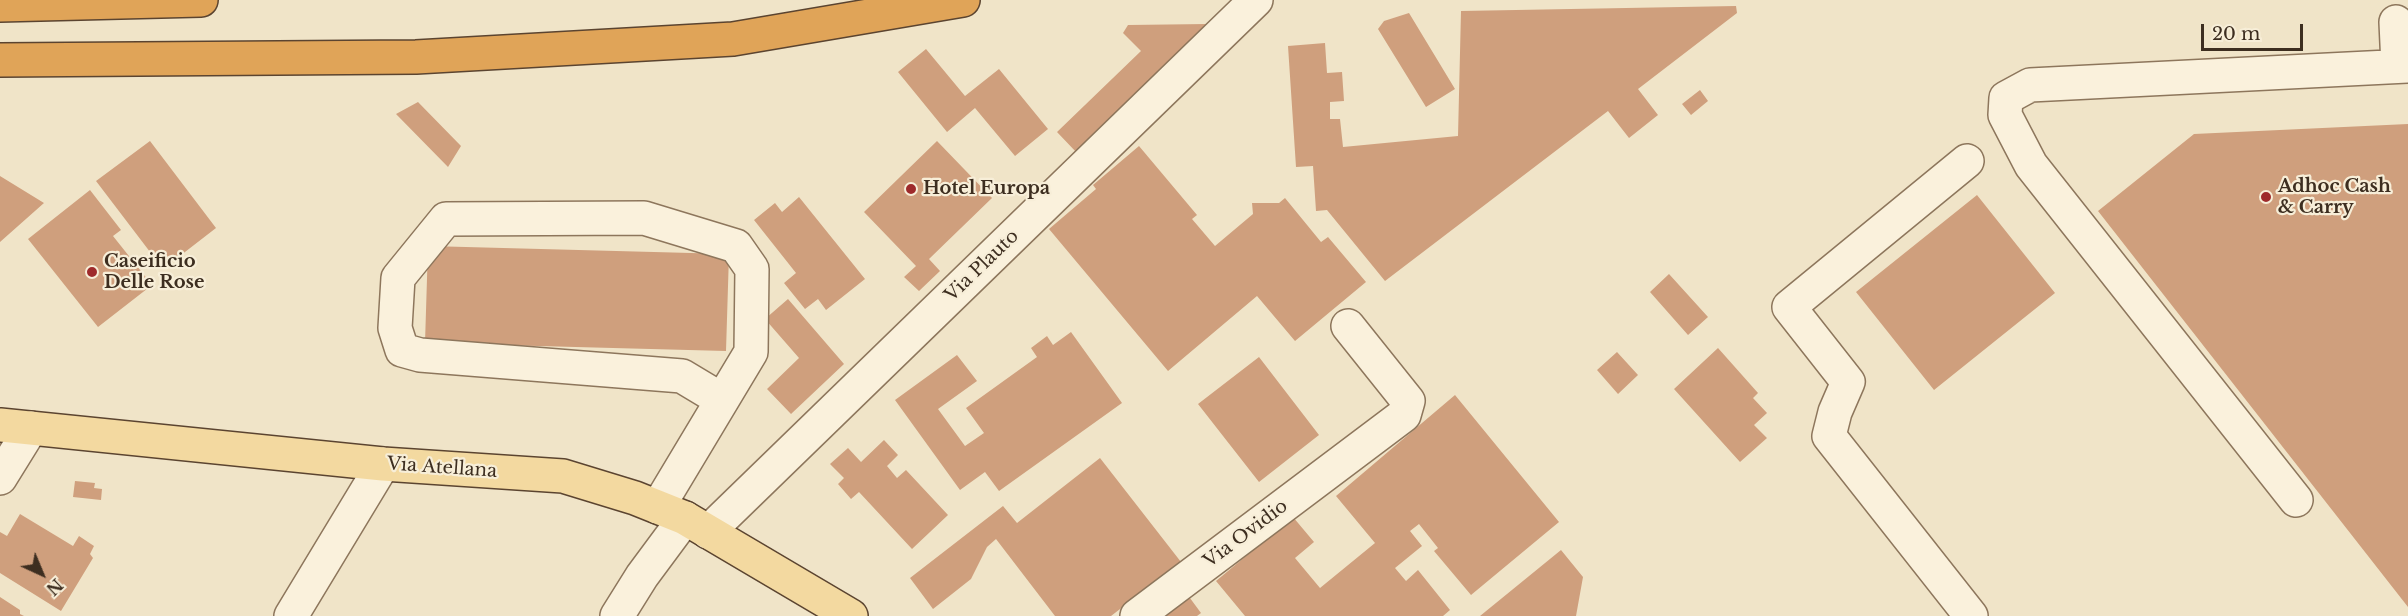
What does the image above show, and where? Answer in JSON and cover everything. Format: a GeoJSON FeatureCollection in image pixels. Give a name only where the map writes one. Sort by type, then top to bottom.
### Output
{"type":"FeatureCollection","features":[{"type":"Feature","properties":{"kind":"highway"},"geometry":{"type":"LineString","coordinates":[[0,5],[201,0]]}},
{"type":"Feature","properties":{"kind":"highway"},"geometry":{"type":"LineString","coordinates":[[0,60],[416,57],[733,39],[963,0]]}},
{"type":"Feature","properties":{"kind":"main road","name":"Via Atellana"},"geometry":{"type":"LineString","coordinates":[[15,427],[383,464],[563,476],[684,519],[851,616]]}},
{"type":"Feature","properties":{"kind":"street","name":"Via Plauto"},"geometry":{"type":"LineString","coordinates":[[684,519],[1256,0]]}},
{"type":"Feature","properties":{"kind":"street"},"geometry":{"type":"LineString","coordinates":[[2296,500],[2031,165],[2005,115],[2006,98],[2030,86],[2403,66],[2396,22]]}},
{"type":"Feature","properties":{"kind":"street"},"geometry":{"type":"LineString","coordinates":[[1967,161],[1789,307],[1848,382],[1835,412],[1829,436],[1971,616]]}},
{"type":"Feature","properties":{"kind":"street"},"geometry":{"type":"LineString","coordinates":[[617,616],[642,576],[684,519],[722,399],[751,352],[752,269],[736,246],[644,218],[446,219],[398,278],[395,328],[402,351],[420,355],[682,376],[722,399]]}},
{"type":"Feature","properties":{"kind":"street","name":"Via Ovidio"},"geometry":{"type":"LineString","coordinates":[[1137,616],[1404,415],[1408,401],[1348,326]]}},
{"type":"Feature","properties":{"kind":"street"},"geometry":{"type":"LineString","coordinates":[[0,478],[15,427]]}},
{"type":"Feature","properties":{"kind":"street"},"geometry":{"type":"LineString","coordinates":[[291,616],[383,464]]}},
{"type":"Feature","properties":{"kind":"building"},"geometry":{"type":"Polygon","coordinates":[[[1736,6],[1737,13],[1638,89],[1658,115],[1629,138],[1608,111],[1385,281],[1327,210],[1316,211],[1313,166],[1296,167],[1288,46],[1325,43],[1327,73],[1342,72],[1344,101],[1330,102],[1330,119],[1340,119],[1343,147],[1458,136],[1461,11],[1736,6]]]}},
{"type":"Feature","properties":{"kind":"building"},"geometry":{"type":"Polygon","coordinates":[[[1409,13],[1455,89],[1426,107],[1378,29],[1384,21],[1409,13]]]}},
{"type":"Feature","properties":{"kind":"building"},"geometry":{"type":"Polygon","coordinates":[[[1207,24],[1077,153],[1057,132],[1141,51],[1123,33],[1128,25],[1207,24]]]}},
{"type":"Feature","properties":{"kind":"building"},"geometry":{"type":"Polygon","coordinates":[[[926,49],[965,96],[999,69],[1048,129],[1015,156],[975,108],[947,132],[898,72],[926,49]]]}},
{"type":"Feature","properties":{"kind":"building"},"geometry":{"type":"Polygon","coordinates":[[[1700,90],[1708,101],[1691,115],[1682,104],[1700,90]]]}},
{"type":"Feature","properties":{"kind":"building"},"geometry":{"type":"Polygon","coordinates":[[[418,102],[461,146],[448,167],[396,114],[418,102]]]}},
{"type":"Feature","properties":{"kind":"building"},"geometry":{"type":"Polygon","coordinates":[[[2408,124],[2408,607],[2098,211],[2194,134],[2408,124]]]}},
{"type":"Feature","properties":{"kind":"building"},"geometry":{"type":"Polygon","coordinates":[[[150,141],[216,228],[163,269],[96,181],[150,141]]]}},
{"type":"Feature","properties":{"kind":"building"},"geometry":{"type":"Polygon","coordinates":[[[937,141],[992,198],[929,259],[940,271],[919,291],[904,277],[916,266],[864,212],[937,141]]]}},
{"type":"Feature","properties":{"kind":"building"},"geometry":{"type":"Polygon","coordinates":[[[1139,146],[1197,215],[1192,219],[1215,246],[1253,214],[1252,203],[1279,203],[1285,198],[1321,242],[1328,237],[1366,282],[1295,341],[1257,296],[1168,371],[1049,229],[1096,189],[1093,185],[1139,146]]]}},
{"type":"Feature","properties":{"kind":"building"},"geometry":{"type":"Polygon","coordinates":[[[0,176],[44,203],[0,242],[0,176]]]}},
{"type":"Feature","properties":{"kind":"building"},"geometry":{"type":"Polygon","coordinates":[[[90,190],[121,230],[113,236],[152,285],[98,327],[28,239],[90,190]]]}},
{"type":"Feature","properties":{"kind":"building"},"geometry":{"type":"Polygon","coordinates":[[[1977,195],[2055,293],[1934,390],[1856,292],[1977,195]]]}},
{"type":"Feature","properties":{"kind":"building"},"geometry":{"type":"Polygon","coordinates":[[[799,197],[865,279],[826,310],[818,299],[805,309],[784,283],[796,273],[754,220],[775,203],[782,212],[799,197]]]}},
{"type":"Feature","properties":{"kind":"building"},"geometry":{"type":"Polygon","coordinates":[[[428,246],[729,254],[726,351],[425,343],[428,246]]]}},
{"type":"Feature","properties":{"kind":"building"},"geometry":{"type":"Polygon","coordinates":[[[1669,274],[1708,317],[1688,335],[1650,292],[1669,274]]]}},
{"type":"Feature","properties":{"kind":"building"},"geometry":{"type":"Polygon","coordinates":[[[788,299],[844,364],[791,414],[767,389],[799,358],[765,319],[788,299]]]}},
{"type":"Feature","properties":{"kind":"building"},"geometry":{"type":"Polygon","coordinates":[[[1071,332],[1122,403],[999,491],[985,472],[960,490],[895,400],[957,355],[977,381],[938,409],[965,446],[984,433],[966,408],[1037,357],[1031,348],[1047,336],[1053,345],[1071,332]]]}},
{"type":"Feature","properties":{"kind":"building"},"geometry":{"type":"Polygon","coordinates":[[[1718,348],[1758,393],[1753,398],[1767,413],[1754,425],[1767,438],[1740,462],[1674,389],[1718,348]]]}},
{"type":"Feature","properties":{"kind":"building"},"geometry":{"type":"Polygon","coordinates":[[[1617,352],[1638,375],[1618,394],[1597,370],[1617,352]]]}},
{"type":"Feature","properties":{"kind":"building"},"geometry":{"type":"Polygon","coordinates":[[[1259,357],[1319,435],[1259,482],[1198,404],[1259,357]]]}},
{"type":"Feature","properties":{"kind":"building"},"geometry":{"type":"Polygon","coordinates":[[[1455,395],[1559,522],[1471,595],[1434,551],[1438,548],[1419,524],[1410,531],[1422,546],[1395,568],[1406,581],[1418,570],[1450,610],[1443,616],[1245,616],[1216,581],[1293,517],[1314,542],[1295,558],[1320,588],[1375,543],[1336,496],[1455,395]]]}},
{"type":"Feature","properties":{"kind":"building"},"geometry":{"type":"Polygon","coordinates":[[[884,440],[898,455],[887,466],[897,478],[906,470],[948,515],[912,549],[859,492],[851,499],[838,484],[844,478],[830,464],[848,448],[861,462],[884,440]]]}},
{"type":"Feature","properties":{"kind":"building"},"geometry":{"type":"Polygon","coordinates":[[[1100,458],[1181,562],[1111,616],[1055,616],[996,539],[987,547],[971,579],[933,609],[910,578],[1003,506],[1017,523],[1100,458]]]}},
{"type":"Feature","properties":{"kind":"building"},"geometry":{"type":"Polygon","coordinates":[[[75,481],[95,483],[94,488],[102,489],[101,500],[73,497],[75,481]]]}},
{"type":"Feature","properties":{"kind":"building"},"geometry":{"type":"Polygon","coordinates":[[[20,514],[73,546],[79,536],[94,546],[90,554],[93,558],[61,611],[0,573],[0,532],[7,536],[20,514]]]}},
{"type":"Feature","properties":{"kind":"building"},"geometry":{"type":"Polygon","coordinates":[[[1561,550],[1583,577],[1576,616],[1480,616],[1561,550]]]}},
{"type":"Feature","properties":{"kind":"building"},"geometry":{"type":"Polygon","coordinates":[[[1187,594],[1201,613],[1197,616],[1156,616],[1187,594]]]}},
{"type":"Feature","properties":{"kind":"building"},"geometry":{"type":"Polygon","coordinates":[[[0,597],[20,610],[20,614],[24,616],[0,616],[0,597]]]}},
{"type":"Feature","properties":{"kind":"place","name":"Hotel Europa"},"geometry":{"type":"Point","coordinates":[911,189]}},
{"type":"Feature","properties":{"kind":"place","name":"Adhoc Cash & Carry"},"geometry":{"type":"Point","coordinates":[2266,197]}},
{"type":"Feature","properties":{"kind":"place","name":"Caseificio Delle Rose"},"geometry":{"type":"Point","coordinates":[92,272]}}]}
